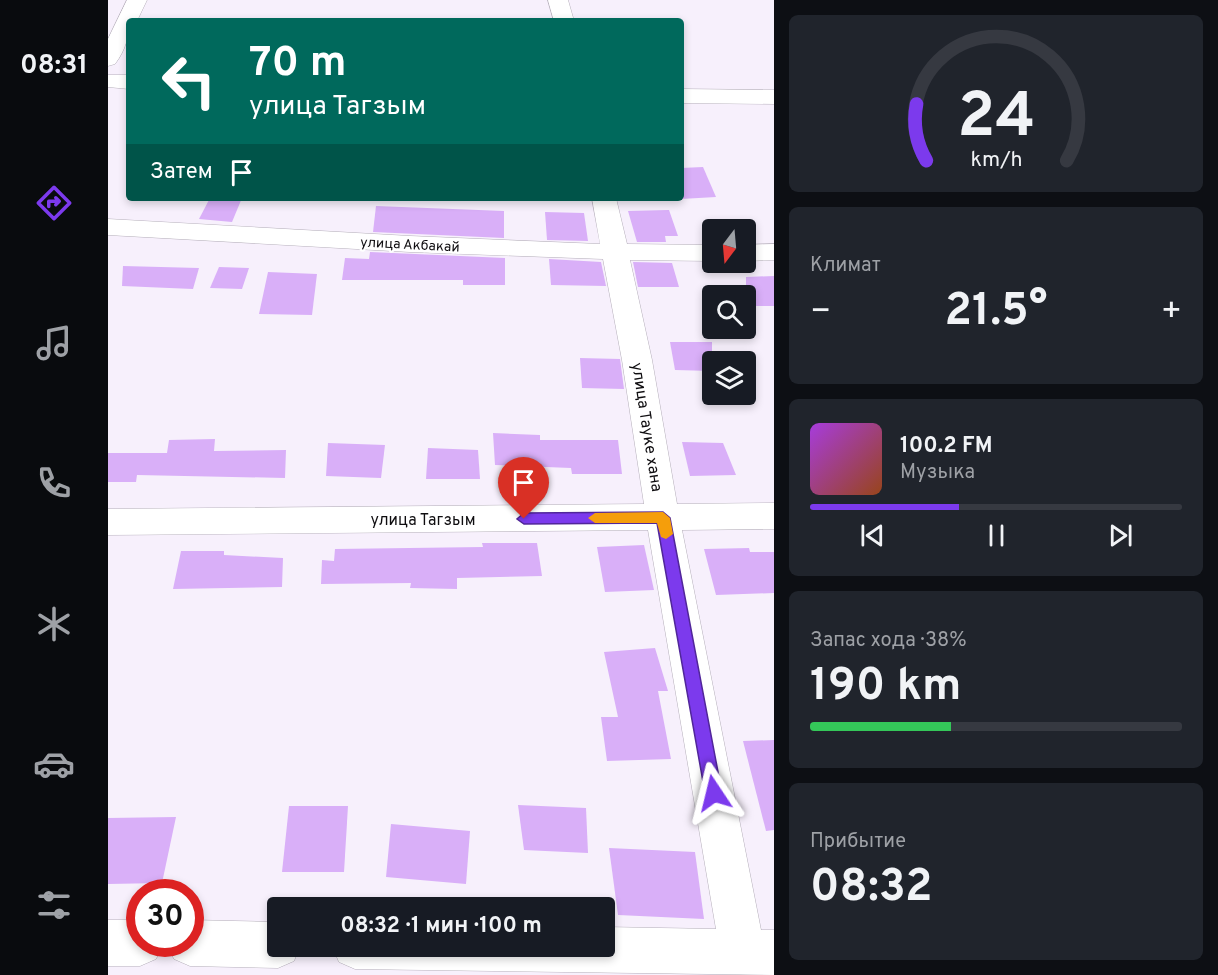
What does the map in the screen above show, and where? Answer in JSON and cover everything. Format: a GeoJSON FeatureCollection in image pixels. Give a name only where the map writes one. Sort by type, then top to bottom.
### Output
{"type":"FeatureCollection","features":[{"type":"Feature","properties":{"kind":"street"},"geometry":{"type":"LineString","coordinates":[[128,18],[137,0]]}},
{"type":"Feature","properties":{"kind":"street"},"geometry":{"type":"LineString","coordinates":[[558,0],[563,18]]}},
{"type":"Feature","properties":{"kind":"street"},"geometry":{"type":"LineString","coordinates":[[108,60],[126,23]]}},
{"type":"Feature","properties":{"kind":"street"},"geometry":{"type":"LineString","coordinates":[[108,81],[126,82]]}},
{"type":"Feature","properties":{"kind":"street"},"geometry":{"type":"LineString","coordinates":[[684,96],[774,97]]}},
{"type":"Feature","properties":{"kind":"street","name":"улица Тауке хана"},"geometry":{"type":"LineString","coordinates":[[605,201],[638,360],[663,518],[755,961]]}},
{"type":"Feature","properties":{"kind":"street","name":"улица Акбакай"},"geometry":{"type":"LineString","coordinates":[[108,226],[458,247],[615,253],[702,253]]}},
{"type":"Feature","properties":{"kind":"street"},"geometry":{"type":"LineString","coordinates":[[756,253],[774,252]]}},
{"type":"Feature","properties":{"kind":"street","name":"улица Тагзым"},"geometry":{"type":"LineString","coordinates":[[108,522],[774,516]]}},
{"type":"Feature","properties":{"kind":"street"},"geometry":{"type":"LineString","coordinates":[[108,943],[126,943]]}},
{"type":"Feature","properties":{"kind":"street"},"geometry":{"type":"LineString","coordinates":[[204,944],[267,945]]}},
{"type":"Feature","properties":{"kind":"street"},"geometry":{"type":"LineString","coordinates":[[615,956],[755,961]]}},
{"type":"Feature","properties":{"kind":"building"},"geometry":{"type":"Polygon","coordinates":[[[703,167],[716,197],[684,199],[684,168],[703,167]]]}},
{"type":"Feature","properties":{"kind":"building"},"geometry":{"type":"Polygon","coordinates":[[[208,201],[241,201],[232,222],[199,219],[208,201]]]}},
{"type":"Feature","properties":{"kind":"building"},"geometry":{"type":"Polygon","coordinates":[[[376,206],[504,211],[504,238],[373,232],[376,206]]]}},
{"type":"Feature","properties":{"kind":"building"},"geometry":{"type":"Polygon","coordinates":[[[669,210],[678,236],[665,236],[666,242],[637,242],[628,211],[669,210]]]}},
{"type":"Feature","properties":{"kind":"building"},"geometry":{"type":"Polygon","coordinates":[[[545,212],[584,213],[588,241],[547,240],[545,212]]]}},
{"type":"Feature","properties":{"kind":"building"},"geometry":{"type":"Polygon","coordinates":[[[370,252],[505,258],[505,285],[463,285],[463,280],[342,280],[345,258],[369,259],[370,252]]]}},
{"type":"Feature","properties":{"kind":"building"},"geometry":{"type":"Polygon","coordinates":[[[549,259],[601,262],[606,286],[551,285],[549,259]]]}},
{"type":"Feature","properties":{"kind":"building"},"geometry":{"type":"Polygon","coordinates":[[[633,262],[672,263],[679,287],[638,287],[633,262]]]}},
{"type":"Feature","properties":{"kind":"building"},"geometry":{"type":"Polygon","coordinates":[[[123,266],[199,268],[193,289],[122,286],[123,266]]]}},
{"type":"Feature","properties":{"kind":"building"},"geometry":{"type":"Polygon","coordinates":[[[219,267],[249,268],[242,289],[210,288],[219,267]]]}},
{"type":"Feature","properties":{"kind":"building"},"geometry":{"type":"Polygon","coordinates":[[[268,272],[317,274],[312,315],[259,314],[268,272]]]}},
{"type":"Feature","properties":{"kind":"building"},"geometry":{"type":"Polygon","coordinates":[[[774,276],[774,306],[756,306],[756,285],[746,285],[746,277],[774,276]]]}},
{"type":"Feature","properties":{"kind":"building"},"geometry":{"type":"Polygon","coordinates":[[[670,342],[712,342],[712,351],[702,351],[702,371],[675,370],[670,342]]]}},
{"type":"Feature","properties":{"kind":"building"},"geometry":{"type":"Polygon","coordinates":[[[580,358],[620,359],[624,389],[582,388],[580,358]]]}},
{"type":"Feature","properties":{"kind":"building"},"geometry":{"type":"Polygon","coordinates":[[[493,433],[540,435],[540,440],[618,440],[622,474],[572,474],[571,468],[495,465],[493,433]]]}},
{"type":"Feature","properties":{"kind":"building"},"geometry":{"type":"Polygon","coordinates":[[[215,439],[214,451],[286,450],[285,478],[137,475],[136,482],[108,482],[108,453],[167,453],[169,440],[215,439]]]}},
{"type":"Feature","properties":{"kind":"building"},"geometry":{"type":"Polygon","coordinates":[[[682,442],[723,443],[736,475],[690,476],[682,442]]]}},
{"type":"Feature","properties":{"kind":"building"},"geometry":{"type":"Polygon","coordinates":[[[328,443],[385,445],[381,478],[326,476],[328,443]]]}},
{"type":"Feature","properties":{"kind":"building"},"geometry":{"type":"Polygon","coordinates":[[[428,448],[478,450],[480,479],[426,479],[428,448]]]}},
{"type":"Feature","properties":{"kind":"building"},"geometry":{"type":"Polygon","coordinates":[[[482,543],[537,543],[542,576],[457,578],[457,589],[410,588],[411,583],[321,584],[322,560],[334,561],[335,549],[483,547],[482,543]]]}},
{"type":"Feature","properties":{"kind":"building"},"geometry":{"type":"Polygon","coordinates":[[[644,545],[654,590],[605,592],[597,547],[644,545]]]}},
{"type":"Feature","properties":{"kind":"building"},"geometry":{"type":"Polygon","coordinates":[[[749,548],[750,552],[774,552],[774,593],[716,595],[704,549],[749,548]]]}},
{"type":"Feature","properties":{"kind":"building"},"geometry":{"type":"Polygon","coordinates":[[[181,551],[224,551],[224,555],[283,558],[282,587],[173,589],[181,551]]]}},
{"type":"Feature","properties":{"kind":"building"},"geometry":{"type":"Polygon","coordinates":[[[655,648],[668,691],[658,691],[671,759],[607,761],[601,717],[618,717],[604,652],[655,648]]]}},
{"type":"Feature","properties":{"kind":"building"},"geometry":{"type":"Polygon","coordinates":[[[774,740],[774,830],[766,831],[743,741],[774,740]]]}},
{"type":"Feature","properties":{"kind":"building"},"geometry":{"type":"Polygon","coordinates":[[[518,805],[586,808],[588,853],[524,850],[518,805]]]}},
{"type":"Feature","properties":{"kind":"building"},"geometry":{"type":"Polygon","coordinates":[[[289,806],[348,806],[344,872],[282,872],[289,806]]]}},
{"type":"Feature","properties":{"kind":"building"},"geometry":{"type":"Polygon","coordinates":[[[176,817],[163,879],[126,879],[126,884],[108,884],[108,818],[176,817]]]}},
{"type":"Feature","properties":{"kind":"building"},"geometry":{"type":"Polygon","coordinates":[[[391,824],[470,831],[466,884],[386,877],[391,824]]]}},
{"type":"Feature","properties":{"kind":"building"},"geometry":{"type":"Polygon","coordinates":[[[609,848],[695,852],[704,919],[618,915],[609,848]]]}},
{"type":"Feature","properties":{"kind":"slow traffic"},"geometry":{"type":"LineString","coordinates":[[595,518],[663,518],[666,534]]}},
{"type":"Feature","properties":{"kind":"route"},"geometry":{"type":"LineString","coordinates":[[524,519],[663,518],[714,793]]}}]}
